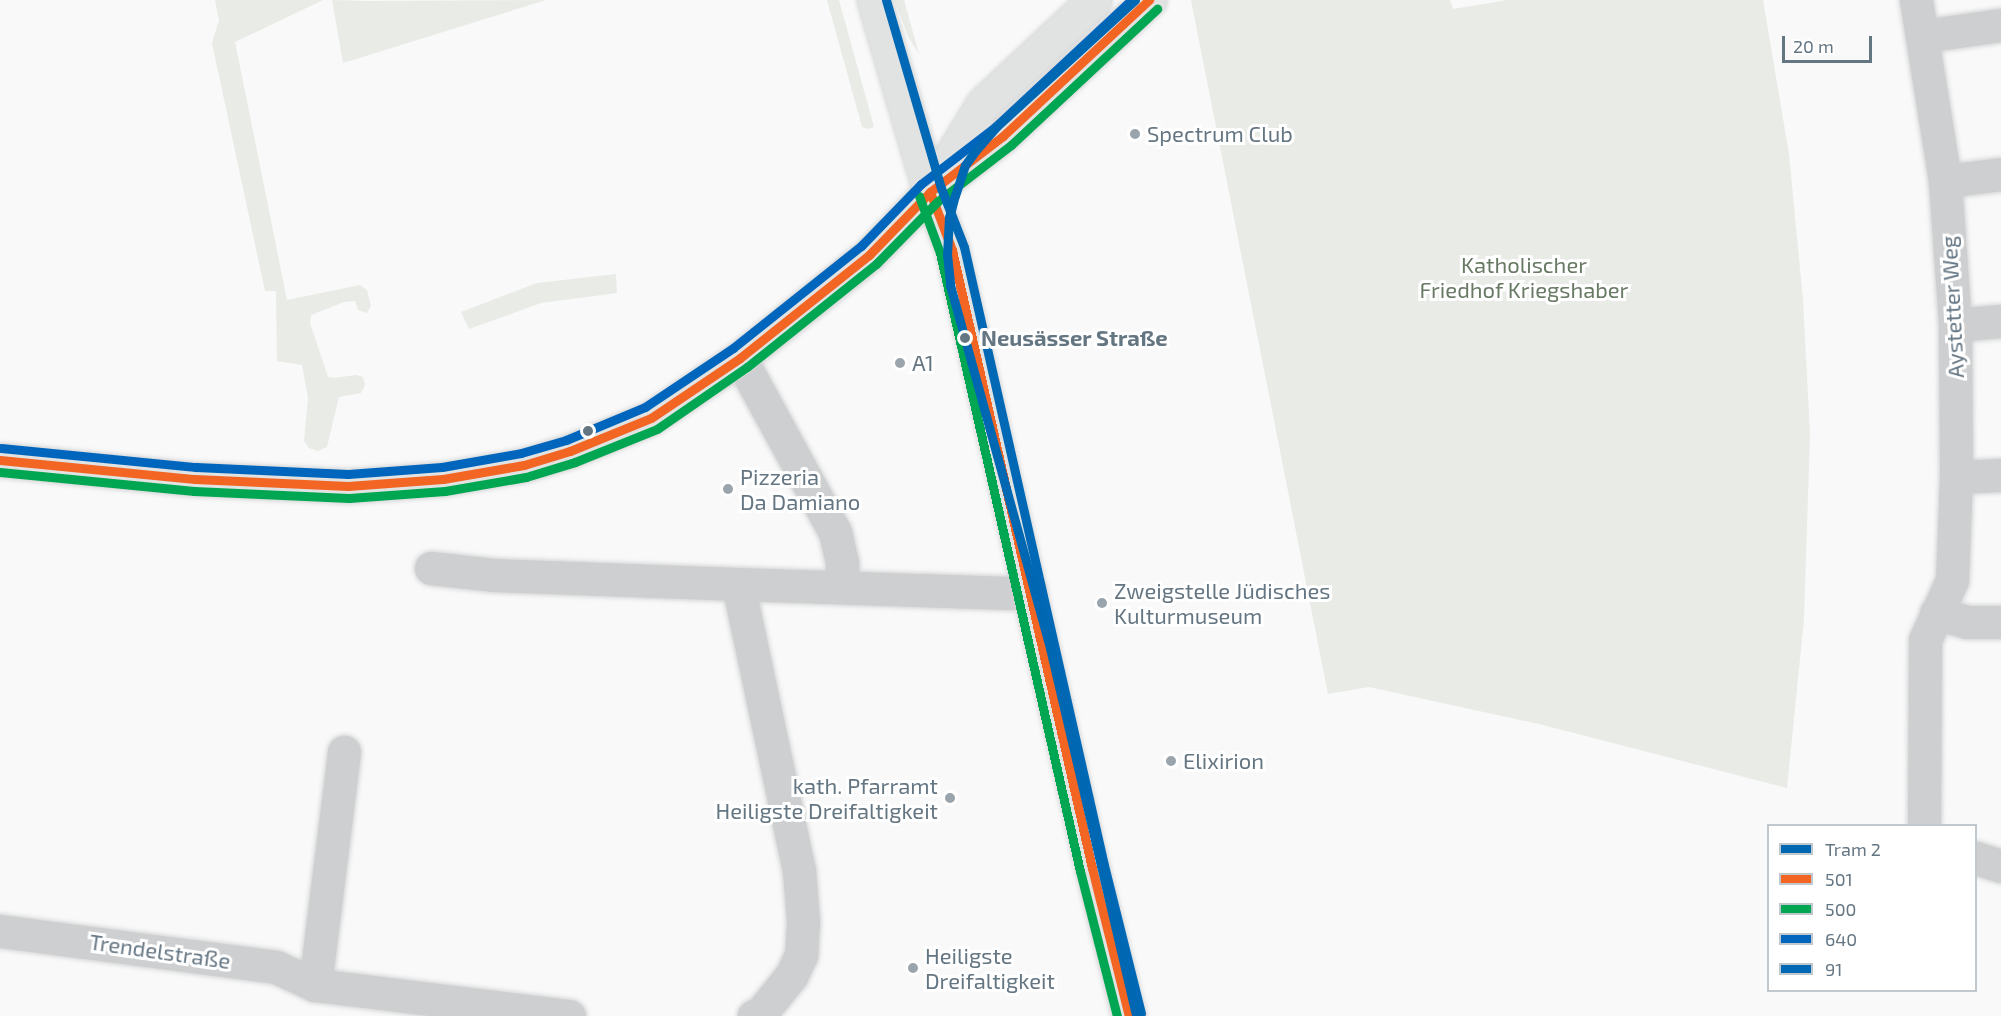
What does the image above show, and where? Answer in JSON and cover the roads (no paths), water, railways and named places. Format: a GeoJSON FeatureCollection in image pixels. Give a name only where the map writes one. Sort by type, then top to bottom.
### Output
{"type":"FeatureCollection","features":[{"type":"Feature","properties":{"kind":"main road"},"geometry":{"type":"LineString","coordinates":[[874,0],[930,192],[952,250],[1092,868],[1129,1016]]}},
{"type":"Feature","properties":{"kind":"main road"},"geometry":{"type":"LineString","coordinates":[[930,192],[983,104],[1094,0]]}},
{"type":"Feature","properties":{"kind":"main road"},"geometry":{"type":"LineString","coordinates":[[0,460],[195,479],[348,486],[443,479],[524,465],[594,442],[651,418],[740,358],[869,255],[930,192],[1003,136],[1149,0]]}},
{"type":"Feature","properties":{"kind":"street","name":"Aystetter Weg"},"geometry":{"type":"LineString","coordinates":[[1916,0],[1945,181],[1955,325],[1956,477],[1952,580],[1925,640],[1924,824]]}},
{"type":"Feature","properties":{"kind":"street"},"geometry":{"type":"LineString","coordinates":[[1923,36],[2001,25]]}},
{"type":"Feature","properties":{"kind":"street"},"geometry":{"type":"LineString","coordinates":[[1945,181],[2001,174]]}},
{"type":"Feature","properties":{"kind":"street"},"geometry":{"type":"LineString","coordinates":[[1955,325],[2001,321]]}},
{"type":"Feature","properties":{"kind":"street"},"geometry":{"type":"LineString","coordinates":[[740,358],[835,532],[842,562],[843,587]]}},
{"type":"Feature","properties":{"kind":"street"},"geometry":{"type":"LineString","coordinates":[[1956,477],[2001,475]]}},
{"type":"Feature","properties":{"kind":"street"},"geometry":{"type":"LineString","coordinates":[[430,568],[493,575],[738,584],[1010,593],[1030,589]]}},
{"type":"Feature","properties":{"kind":"street"},"geometry":{"type":"LineString","coordinates":[[738,584],[799,870],[803,921],[801,955],[791,976],[761,1012],[754,1016]]}},
{"type":"Feature","properties":{"kind":"street"},"geometry":{"type":"LineString","coordinates":[[1936,613],[1967,622],[2001,622]]}},
{"type":"Feature","properties":{"kind":"street"},"geometry":{"type":"LineString","coordinates":[[315,986],[344,752]]}},
{"type":"Feature","properties":{"kind":"street"},"geometry":{"type":"LineString","coordinates":[[1977,858],[2001,866]]}},
{"type":"Feature","properties":{"kind":"street","name":"Trendelstraße"},"geometry":{"type":"LineString","coordinates":[[0,931],[276,967],[315,986],[569,1016]]}},
{"type":"Feature","properties":{"kind":"tram line","name":"2"},"geometry":{"type":"LineString","coordinates":[[1135,0],[997,126],[976,150],[965,165],[955,195],[949,217],[947,254],[950,285],[1049,644],[1136,1016]]}},
{"type":"Feature","properties":{"kind":"place","name":"Spectrum Club"},"geometry":{"type":"Point","coordinates":[1135,134]}},
{"type":"Feature","properties":{"kind":"place","name":"Neusässer Straße"},"geometry":{"type":"Point","coordinates":[965,338]}},
{"type":"Feature","properties":{"kind":"place","name":"A1"},"geometry":{"type":"Point","coordinates":[900,363]}},
{"type":"Feature","properties":{"kind":"place","name":"Pizzeria Da Damiano"},"geometry":{"type":"Point","coordinates":[728,489]}},
{"type":"Feature","properties":{"kind":"place","name":"Zweigstelle Jüdisches Kulturmuseum"},"geometry":{"type":"Point","coordinates":[1102,603]}},
{"type":"Feature","properties":{"kind":"place","name":"Elixirion"},"geometry":{"type":"Point","coordinates":[1171,761]}},
{"type":"Feature","properties":{"kind":"place","name":"kath. Pfarramt Heiligste Dreifaltigkeit"},"geometry":{"type":"Point","coordinates":[950,798]}},
{"type":"Feature","properties":{"kind":"place","name":"Heiligste Dreifaltigkeit"},"geometry":{"type":"Point","coordinates":[913,968]}},
{"type":"Feature","properties":{"kind":"park label","name":"Katholischer Friedhof Kriegshaber"},"geometry":{"type":"Point","coordinates":[1524,276]}}]}
